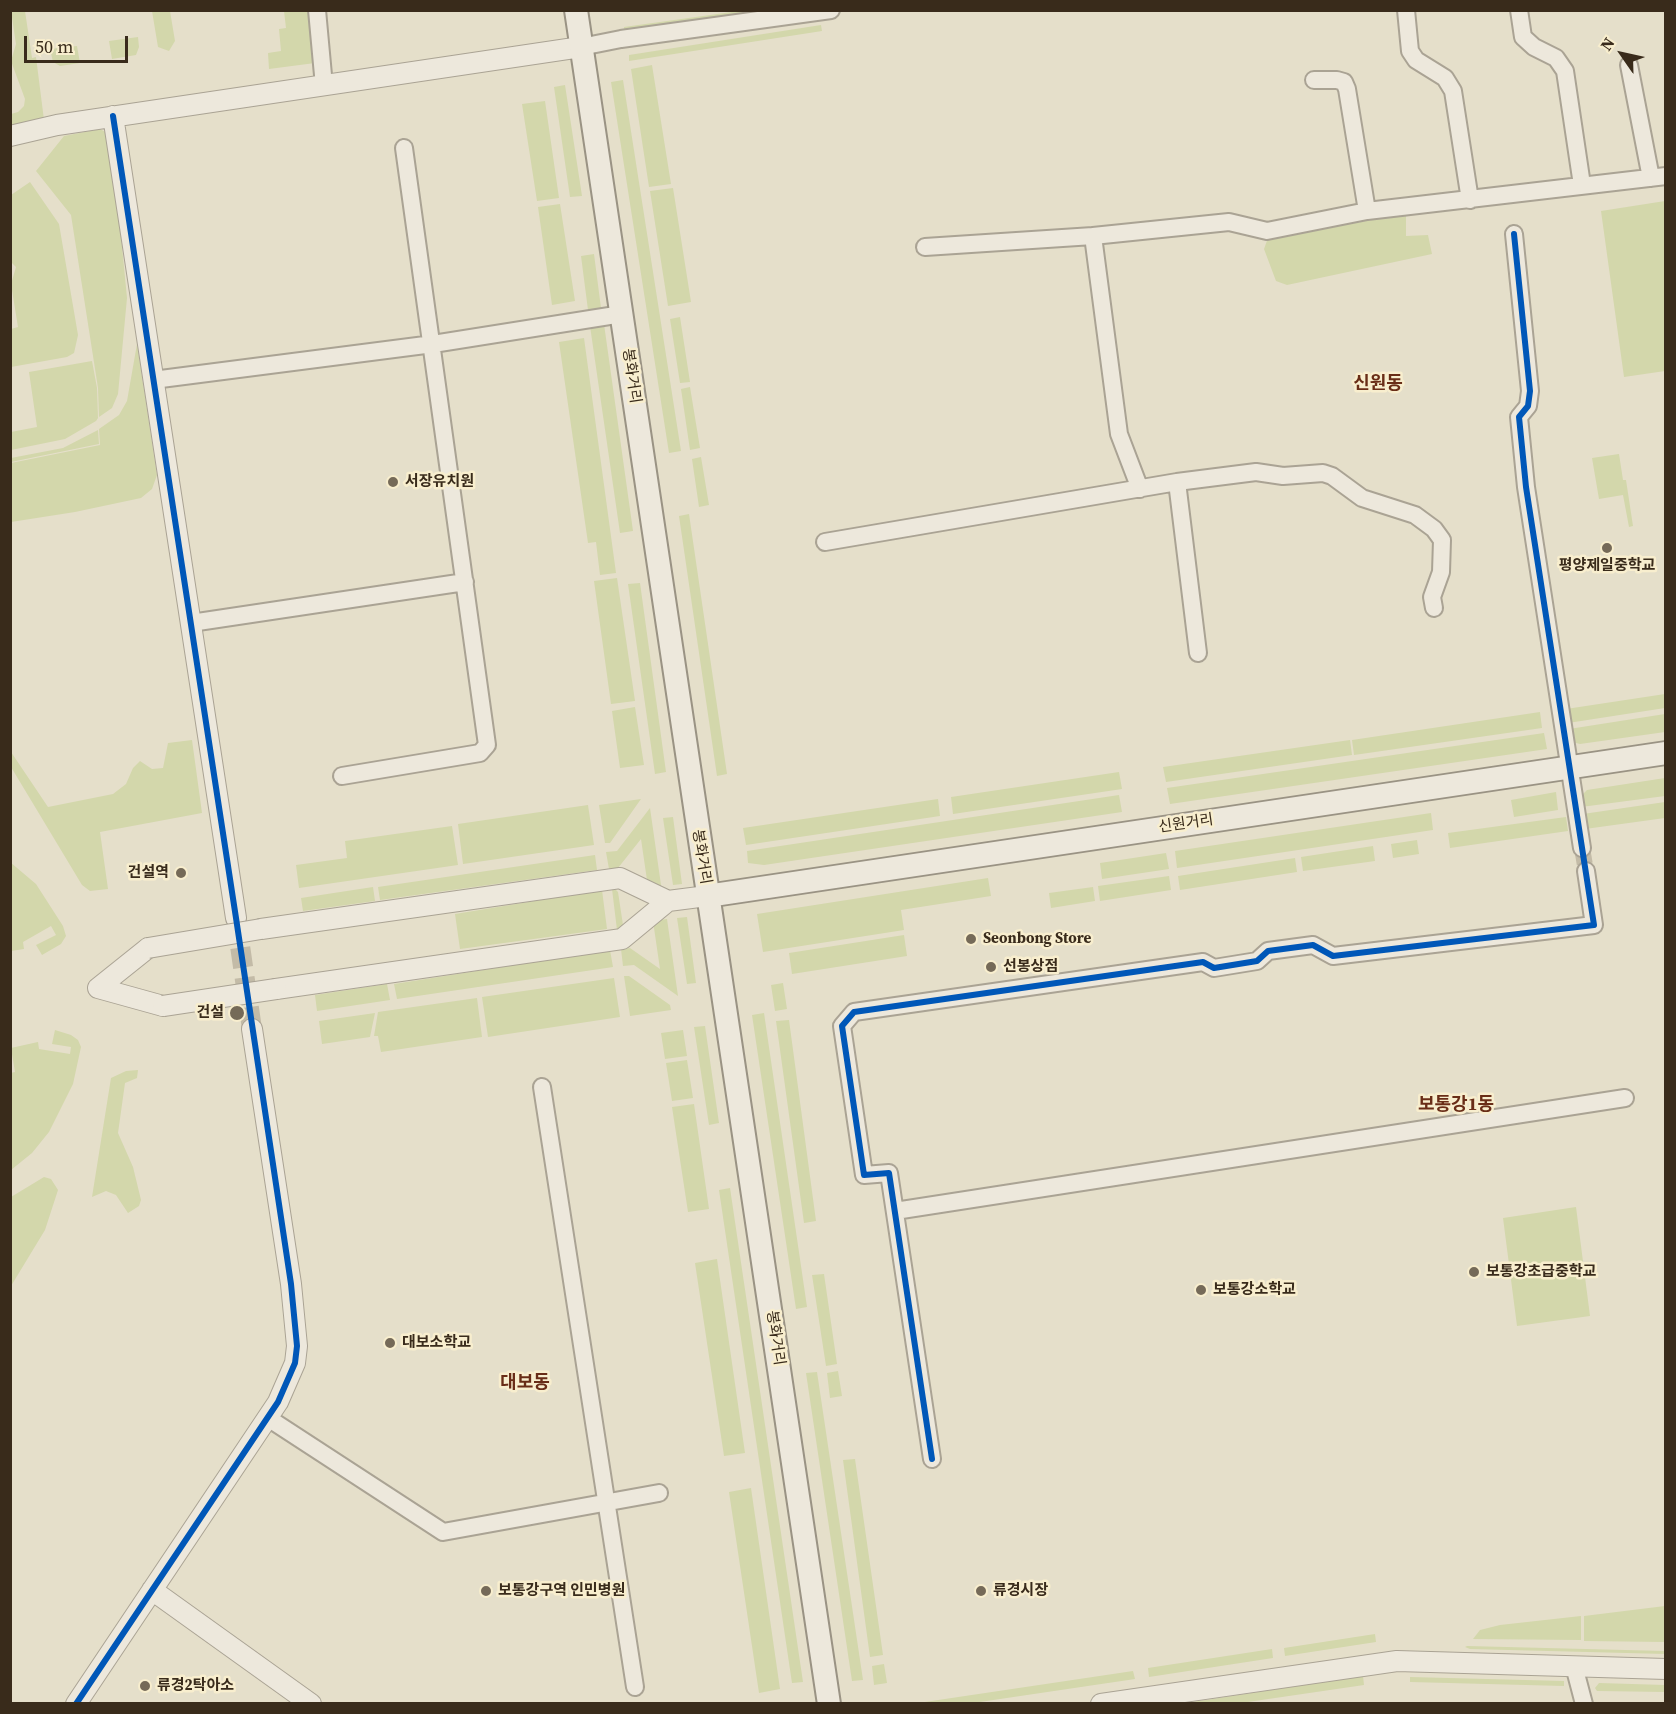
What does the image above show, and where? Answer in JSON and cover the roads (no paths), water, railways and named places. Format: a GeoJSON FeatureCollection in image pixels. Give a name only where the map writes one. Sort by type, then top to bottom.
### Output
{"type":"FeatureCollection","features":[{"type":"Feature","properties":{"kind":"main road","name":"봉화거리"},"geometry":{"type":"LineString","coordinates":[[576,10],[829,1704]]}},
{"type":"Feature","properties":{"kind":"main road","name":"신원거리"},"geometry":{"type":"LineString","coordinates":[[707,896],[1665,753]]}},
{"type":"Feature","properties":{"kind":"street"},"geometry":{"type":"LineString","coordinates":[[317,10],[324,86]]}},
{"type":"Feature","properties":{"kind":"street"},"geometry":{"type":"LineString","coordinates":[[10,136],[113,116],[831,10]]}},
{"type":"Feature","properties":{"kind":"street"},"geometry":{"type":"LineString","coordinates":[[1406,10],[1410,51],[1416,60],[1444,78],[1453,91],[1470,200]]}},
{"type":"Feature","properties":{"kind":"street"},"geometry":{"type":"LineString","coordinates":[[1519,10],[1523,37],[1534,47],[1556,58],[1565,71],[1582,185]]}},
{"type":"Feature","properties":{"kind":"street"},"geometry":{"type":"LineString","coordinates":[[925,247],[1093,236],[1229,222],[1267,231],[1367,212],[1658,177],[1629,65]]}},
{"type":"Feature","properties":{"kind":"street"},"geometry":{"type":"LineString","coordinates":[[1314,80],[1337,80],[1344,82],[1347,88],[1367,212]]}},
{"type":"Feature","properties":{"kind":"street"},"geometry":{"type":"LineString","coordinates":[[113,116],[236,918]]}},
{"type":"Feature","properties":{"kind":"street"},"geometry":{"type":"LineString","coordinates":[[342,776],[480,753],[487,744],[404,148]]}},
{"type":"Feature","properties":{"kind":"street"},"geometry":{"type":"LineString","coordinates":[[1514,234],[1530,391],[1528,406],[1519,417],[1526,487],[1582,848]]}},
{"type":"Feature","properties":{"kind":"street"},"geometry":{"type":"LineString","coordinates":[[1093,236],[1119,434],[1140,489]]}},
{"type":"Feature","properties":{"kind":"street"},"geometry":{"type":"LineString","coordinates":[[153,380],[433,344],[622,314]]}},
{"type":"Feature","properties":{"kind":"street"},"geometry":{"type":"LineString","coordinates":[[825,542],[1029,505],[1177,482],[1256,472],[1283,476],[1323,473],[1332,476],[1362,498],[1414,515],[1434,529],[1442,540],[1441,572],[1432,597],[1434,608]]}},
{"type":"Feature","properties":{"kind":"street"},"geometry":{"type":"LineString","coordinates":[[1177,482],[1198,653]]}},
{"type":"Feature","properties":{"kind":"street"},"geometry":{"type":"LineString","coordinates":[[190,623],[465,582]]}},
{"type":"Feature","properties":{"kind":"street"},"geometry":{"type":"LineString","coordinates":[[932,1459],[889,1173],[864,1175],[842,1026],[854,1012],[1203,962],[1214,968],[1257,961],[1268,951],[1313,945],[1333,956],[1594,925],[1586,871]]}},
{"type":"Feature","properties":{"kind":"street"},"geometry":{"type":"LineString","coordinates":[[668,901],[622,939],[164,1006],[98,988],[148,948],[261,929],[620,879],[668,901],[707,896]]}},
{"type":"Feature","properties":{"kind":"street"},"geometry":{"type":"LineString","coordinates":[[76,1704],[268,1418],[278,1402],[295,1363],[297,1346],[291,1284],[252,1029]]}},
{"type":"Feature","properties":{"kind":"street"},"geometry":{"type":"LineString","coordinates":[[542,1087],[634,1687]]}},
{"type":"Feature","properties":{"kind":"street"},"geometry":{"type":"LineString","coordinates":[[895,1211],[1625,1098]]}},
{"type":"Feature","properties":{"kind":"street"},"geometry":{"type":"LineString","coordinates":[[268,1418],[443,1532],[659,1493]]}},
{"type":"Feature","properties":{"kind":"street"},"geometry":{"type":"LineString","coordinates":[[152,1590],[311,1704]]}},
{"type":"Feature","properties":{"kind":"street"},"geometry":{"type":"LineString","coordinates":[[1103,1703],[1397,1661],[1665,1669]]}},
{"type":"Feature","properties":{"kind":"street"},"geometry":{"type":"LineString","coordinates":[[1574,1666],[1584,1704]]}},
{"type":"Feature","properties":{"kind":"tunnel"},"geometry":{"type":"LineString","coordinates":[[1582,848],[1586,871]]}},
{"type":"Feature","properties":{"kind":"tunnel"},"geometry":{"type":"LineString","coordinates":[[236,918],[252,1029]]}},
{"type":"Feature","properties":{"kind":"place","name":"서장유치원"},"geometry":{"type":"Point","coordinates":[393,482]}},
{"type":"Feature","properties":{"kind":"place","name":"평양제일중학교"},"geometry":{"type":"Point","coordinates":[1607,548]}},
{"type":"Feature","properties":{"kind":"place","name":"건설역"},"geometry":{"type":"Point","coordinates":[181,873]}},
{"type":"Feature","properties":{"kind":"place","name":"Seonbong Store"},"geometry":{"type":"Point","coordinates":[971,939]}},
{"type":"Feature","properties":{"kind":"place","name":"선봉상점"},"geometry":{"type":"Point","coordinates":[991,967]}},
{"type":"Feature","properties":{"kind":"place","name":"건설"},"geometry":{"type":"Point","coordinates":[237,1013]}},
{"type":"Feature","properties":{"kind":"place","name":"보통강초급중학교"},"geometry":{"type":"Point","coordinates":[1474,1272]}},
{"type":"Feature","properties":{"kind":"place","name":"보통강소학교"},"geometry":{"type":"Point","coordinates":[1201,1290]}},
{"type":"Feature","properties":{"kind":"place","name":"대보소학교"},"geometry":{"type":"Point","coordinates":[390,1343]}},
{"type":"Feature","properties":{"kind":"place","name":"보통강구역 인민병원"},"geometry":{"type":"Point","coordinates":[486,1591]}},
{"type":"Feature","properties":{"kind":"place","name":"류경시장"},"geometry":{"type":"Point","coordinates":[981,1591]}},
{"type":"Feature","properties":{"kind":"place","name":"류경2탁아소"},"geometry":{"type":"Point","coordinates":[145,1686]}},
{"type":"Feature","properties":{"kind":"district","name":"신원동"},"geometry":{"type":"Point","coordinates":[1378,384]}},
{"type":"Feature","properties":{"kind":"district","name":"보통강1동"},"geometry":{"type":"Point","coordinates":[1456,1105]}},
{"type":"Feature","properties":{"kind":"district","name":"대보동"},"geometry":{"type":"Point","coordinates":[525,1383]}}]}
